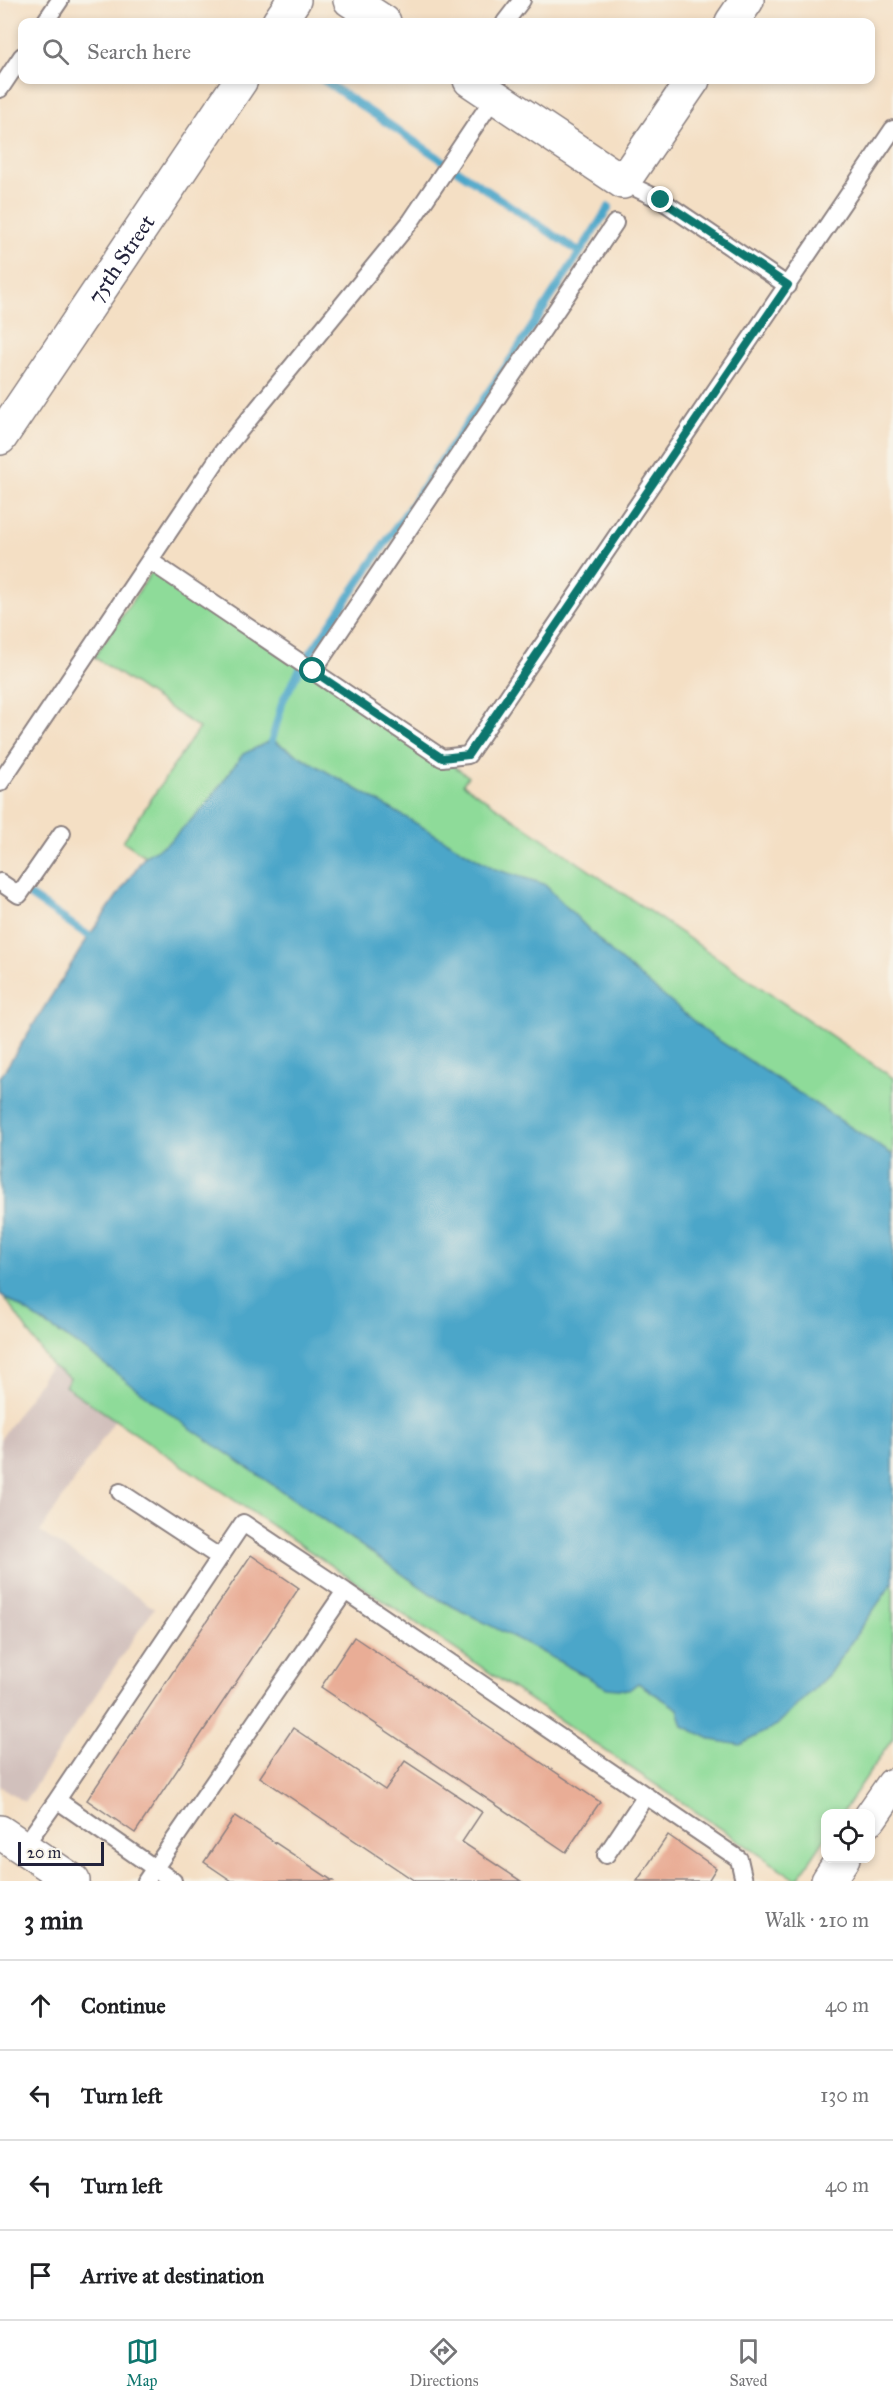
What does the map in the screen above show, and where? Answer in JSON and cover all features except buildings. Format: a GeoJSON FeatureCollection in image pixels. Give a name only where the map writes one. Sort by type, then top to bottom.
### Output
{"type":"FeatureCollection","features":[{"type":"Feature","properties":{"kind":"street"},"geometry":{"type":"LineString","coordinates":[[282,18],[294,0]]}},
{"type":"Feature","properties":{"kind":"street"},"geometry":{"type":"LineString","coordinates":[[350,0],[378,18]]}},
{"type":"Feature","properties":{"kind":"street"},"geometry":{"type":"LineString","coordinates":[[735,18],[747,0]]}},
{"type":"Feature","properties":{"kind":"street","name":"75th Street"},"geometry":{"type":"LineString","coordinates":[[0,438],[238,84]]}},
{"type":"Feature","properties":{"kind":"street"},"geometry":{"type":"LineString","coordinates":[[483,88],[623,182],[690,84]]}},
{"type":"Feature","properties":{"kind":"street"},"geometry":{"type":"LineString","coordinates":[[875,1811],[893,1785]]}},
{"type":"Feature","properties":{"kind":"street"},"geometry":{"type":"LineString","coordinates":[[11,1840],[55,1876]]}},
{"type":"Feature","properties":{"kind":"street"},"geometry":{"type":"LineString","coordinates":[[828,1881],[840,1863]]}},
{"type":"Feature","properties":{"kind":"lane"},"geometry":{"type":"LineString","coordinates":[[48,18],[60,0]]}},
{"type":"Feature","properties":{"kind":"lane"},"geometry":{"type":"LineString","coordinates":[[508,18],[522,0]]}},
{"type":"Feature","properties":{"kind":"lane"},"geometry":{"type":"LineString","coordinates":[[0,89],[18,62]]}},
{"type":"Feature","properties":{"kind":"lane"},"geometry":{"type":"LineString","coordinates":[[0,783],[223,451],[411,221],[483,88]]}},
{"type":"Feature","properties":{"kind":"lane"},"geometry":{"type":"LineString","coordinates":[[150,561],[442,758],[468,755],[893,129]]}},
{"type":"Feature","properties":{"kind":"lane"},"geometry":{"type":"LineString","coordinates":[[623,182],[661,200],[788,285]]}},
{"type":"Feature","properties":{"kind":"lane"},"geometry":{"type":"LineString","coordinates":[[313,671],[615,223]]}},
{"type":"Feature","properties":{"kind":"lane"},"geometry":{"type":"LineString","coordinates":[[0,882],[19,895],[62,833]]}},
{"type":"Feature","properties":{"kind":"lane"},"geometry":{"type":"LineString","coordinates":[[120,1492],[219,1557]]}},
{"type":"Feature","properties":{"kind":"lane"},"geometry":{"type":"LineString","coordinates":[[11,1840],[57,1800],[243,1522],[739,1859],[744,1881]]}},
{"type":"Feature","properties":{"kind":"lane"},"geometry":{"type":"LineString","coordinates":[[150,1875],[345,1591]]}},
{"type":"Feature","properties":{"kind":"lane"},"geometry":{"type":"LineString","coordinates":[[606,1855],[646,1795]]}},
{"type":"Feature","properties":{"kind":"lane"},"geometry":{"type":"LineString","coordinates":[[57,1800],[150,1875],[173,1881]]}},
{"type":"Feature","properties":{"kind":"shaded area"},"geometry":{"type":"Polygon","coordinates":[[[51,1365],[70,1378],[65,1386],[115,1420],[40,1532],[154,1608],[24,1802],[0,1786],[0,1440],[51,1365]]]}},
{"type":"Feature","properties":{"kind":"green space"},"geometry":{"type":"Polygon","coordinates":[[[162,569],[468,776],[463,784],[893,1078],[893,1738],[845,1809],[821,1809],[821,1844],[797,1880],[65,1386],[70,1378],[51,1365],[0,1294],[0,1078],[89,936],[145,856],[123,841],[199,728],[94,657],[151,573],[162,569]]]}},
{"type":"Feature","properties":{"kind":"water"},"geometry":{"type":"Polygon","coordinates":[[[272,740],[495,869],[544,884],[613,954],[709,1034],[893,1155],[893,1582],[829,1674],[777,1725],[740,1745],[712,1740],[683,1726],[678,1709],[638,1683],[629,1690],[607,1688],[440,1600],[177,1419],[84,1349],[0,1294],[0,1078],[89,936],[145,856],[168,843],[205,806],[243,754],[272,740]]]}},
{"type":"Feature","properties":{"kind":"waterway"},"geometry":{"type":"LineString","coordinates":[[329,84],[579,252]]}},
{"type":"Feature","properties":{"kind":"waterway"},"geometry":{"type":"LineString","coordinates":[[272,740],[283,700],[303,664],[517,350],[609,207]]}},
{"type":"Feature","properties":{"kind":"waterway"},"geometry":{"type":"LineString","coordinates":[[20,889],[89,936]]}},
{"type":"Feature","properties":{"kind":"route"},"geometry":{"type":"LineString","coordinates":[[313,671],[442,758],[468,755],[788,285],[661,200]]}}]}
